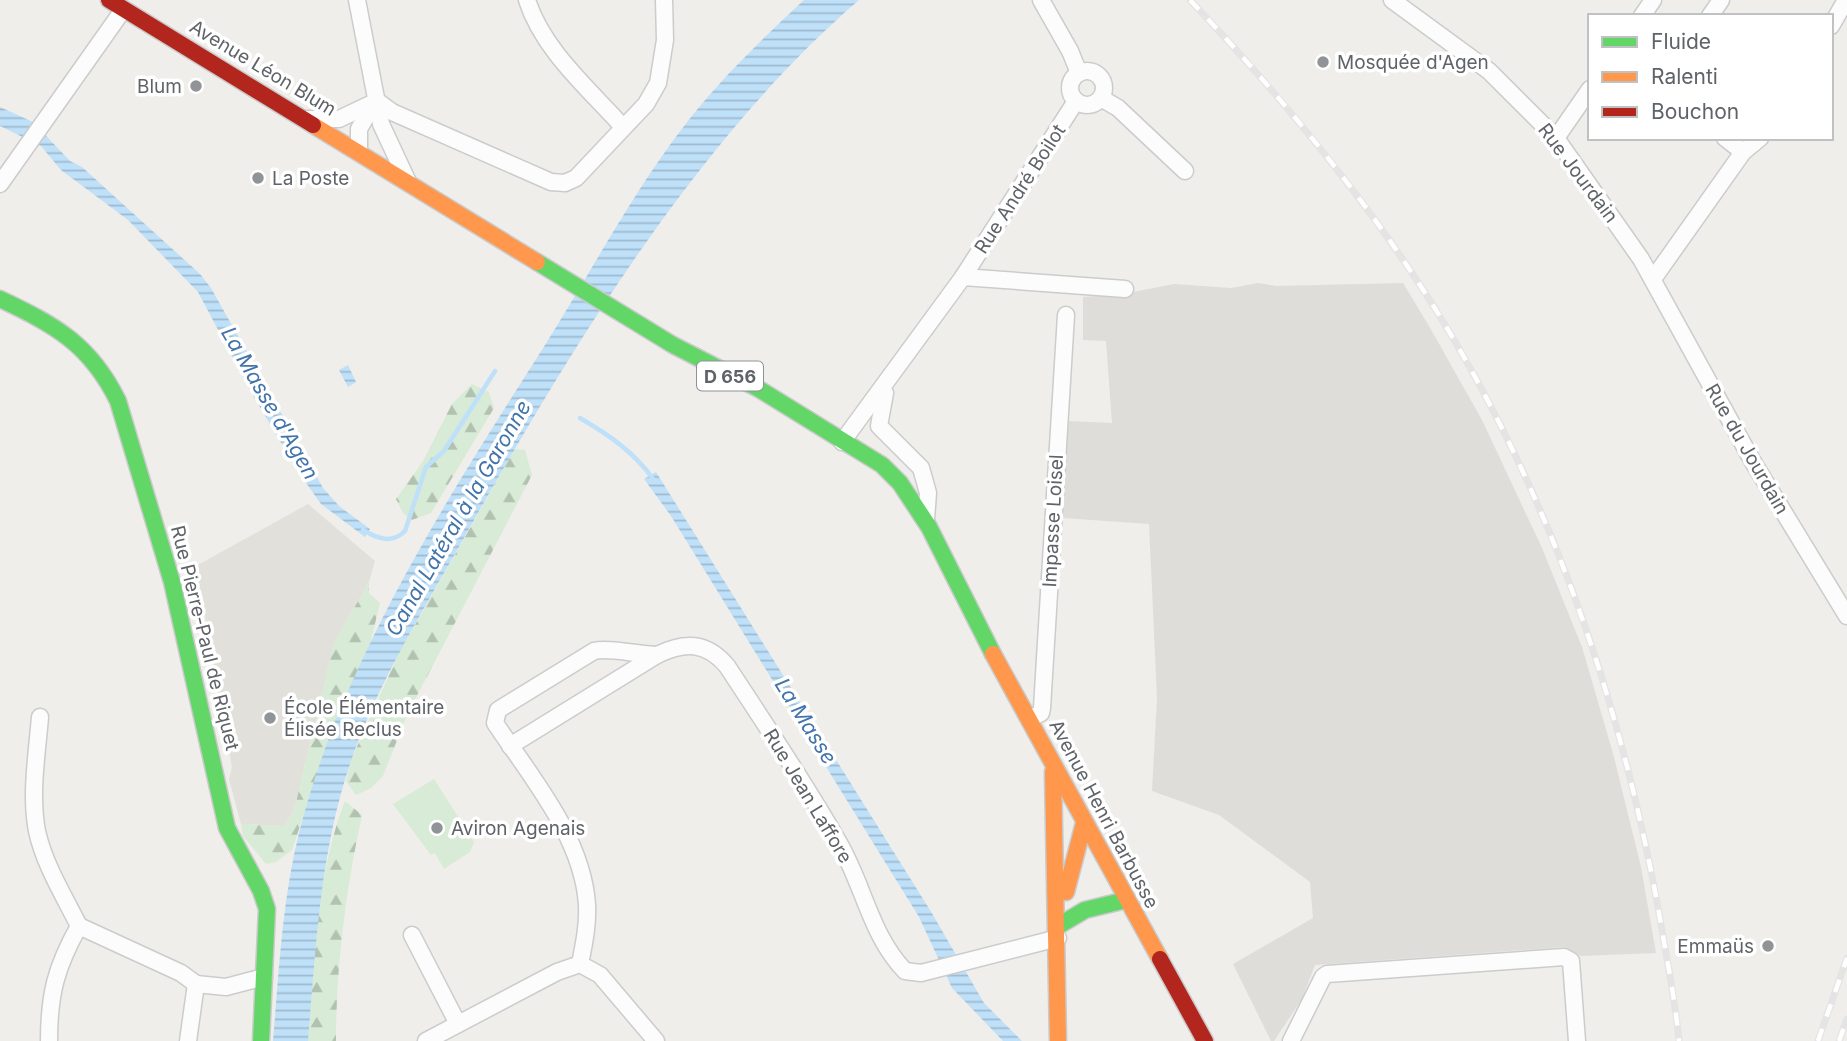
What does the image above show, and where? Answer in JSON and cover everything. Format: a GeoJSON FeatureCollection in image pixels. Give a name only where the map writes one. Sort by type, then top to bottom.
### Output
{"type":"FeatureCollection","features":[{"type":"Feature","properties":{"kind":"main road","name":"Avenue Léon Blum"},"geometry":{"type":"LineString","coordinates":[[109,0],[616,310]]}},
{"type":"Feature","properties":{"kind":"main road","name":"Rue Pierre-Paul de Riquet"},"geometry":{"type":"LineString","coordinates":[[0,299],[55,324],[85,347],[105,374],[118,401],[172,582],[228,828],[261,891],[267,909],[261,1041]]}},
{"type":"Feature","properties":{"kind":"main road","name":"Avenue Henri Barbusse"},"geometry":{"type":"LineString","coordinates":[[616,310],[673,345],[759,390],[842,442],[870,454],[898,479],[964,592],[968,607],[1081,818],[1205,1041]]}},
{"type":"Feature","properties":{"kind":"main road","name":"Avenue Henri Barbusse"},"geometry":{"type":"LineString","coordinates":[[842,442],[853,461],[899,504],[954,597],[968,607]]}},
{"type":"Feature","properties":{"kind":"main road"},"geometry":{"type":"LineString","coordinates":[[899,504],[922,519]]}},
{"type":"Feature","properties":{"kind":"main road","name":"D 656"},"geometry":{"type":"LineString","coordinates":[[1053,763],[1058,1037]]}},
{"type":"Feature","properties":{"kind":"main road"},"geometry":{"type":"LineString","coordinates":[[1055,838],[1081,818]]}},
{"type":"Feature","properties":{"kind":"main road","name":"D 656"},"geometry":{"type":"LineString","coordinates":[[1058,928],[1081,818]]}},
{"type":"Feature","properties":{"kind":"main road"},"geometry":{"type":"LineString","coordinates":[[1058,928],[1085,910],[1126,900]]}},
{"type":"Feature","properties":{"kind":"street"},"geometry":{"type":"LineString","coordinates":[[357,0],[381,124],[408,182]]}},
{"type":"Feature","properties":{"kind":"street"},"geometry":{"type":"LineString","coordinates":[[527,0],[540,30],[556,53],[622,126]]}},
{"type":"Feature","properties":{"kind":"street"},"geometry":{"type":"LineString","coordinates":[[376,102],[392,112],[558,183],[565,183],[576,178],[622,126],[646,104],[658,83],[665,40],[664,0]]}},
{"type":"Feature","properties":{"kind":"street"},"geometry":{"type":"LineString","coordinates":[[1041,0],[1070,51],[1079,73]]}},
{"type":"Feature","properties":{"kind":"street","name":"Rue Jourdain"},"geometry":{"type":"LineString","coordinates":[[1392,0],[1489,71],[1556,138],[1653,279]]}},
{"type":"Feature","properties":{"kind":"street"},"geometry":{"type":"LineString","coordinates":[[1833,23],[1846,0]]}},
{"type":"Feature","properties":{"kind":"street"},"geometry":{"type":"LineString","coordinates":[[0,184],[123,10]]}},
{"type":"Feature","properties":{"kind":"street"},"geometry":{"type":"LineString","coordinates":[[1093,72],[1101,79],[1104,90],[1101,98],[1089,105],[1076,101],[1070,89],[1073,78],[1079,73],[1093,72]]}},
{"type":"Feature","properties":{"kind":"street"},"geometry":{"type":"LineString","coordinates":[[1556,138],[1588,92]]}},
{"type":"Feature","properties":{"kind":"street"},"geometry":{"type":"LineString","coordinates":[[1101,98],[1118,108],[1185,171]]}},
{"type":"Feature","properties":{"kind":"street","name":"Rue André Boilot"},"geometry":{"type":"LineString","coordinates":[[842,442],[888,383],[963,277],[1076,101]]}},
{"type":"Feature","properties":{"kind":"street"},"geometry":{"type":"LineString","coordinates":[[304,119],[339,119],[376,102]]}},
{"type":"Feature","properties":{"kind":"street"},"geometry":{"type":"LineString","coordinates":[[359,151],[359,129],[376,102]]}},
{"type":"Feature","properties":{"kind":"street"},"geometry":{"type":"LineString","coordinates":[[359,151],[381,124]]}},
{"type":"Feature","properties":{"kind":"street"},"geometry":{"type":"LineString","coordinates":[[1728,140],[1743,152]]}},
{"type":"Feature","properties":{"kind":"street"},"geometry":{"type":"LineString","coordinates":[[1653,279],[1743,152],[1758,140]]}},
{"type":"Feature","properties":{"kind":"street","name":"Rue André Boilot"},"geometry":{"type":"LineString","coordinates":[[963,277],[1125,289]]}},
{"type":"Feature","properties":{"kind":"street","name":"Rue du Jourdain"},"geometry":{"type":"LineString","coordinates":[[1653,279],[1753,462],[1847,616]]}},
{"type":"Feature","properties":{"kind":"street","name":"Impasse Loisel"},"geometry":{"type":"LineString","coordinates":[[1030,719],[1041,713],[1042,708],[1066,315]]}},
{"type":"Feature","properties":{"kind":"street"},"geometry":{"type":"LineString","coordinates":[[888,383],[879,426],[921,468],[928,493],[926,521],[933,537]]}},
{"type":"Feature","properties":{"kind":"street","name":"Rue Jean Laffore"},"geometry":{"type":"LineString","coordinates":[[510,746],[657,655],[678,645],[692,644],[718,656],[839,842],[883,942],[905,971],[921,973],[975,959],[1058,928]]}},
{"type":"Feature","properties":{"kind":"street","name":"Rue Jean Laffore"},"geometry":{"type":"LineString","coordinates":[[580,964],[587,929],[587,903],[581,872],[570,843],[495,723],[498,710],[594,651],[603,649],[657,655]]}},
{"type":"Feature","properties":{"kind":"street"},"geometry":{"type":"LineString","coordinates":[[620,653],[624,665],[622,676]]}},
{"type":"Feature","properties":{"kind":"street"},"geometry":{"type":"LineString","coordinates":[[40,717],[34,808],[37,833],[50,867],[79,926],[181,973],[196,984],[226,987],[264,977]]}},
{"type":"Feature","properties":{"kind":"street"},"geometry":{"type":"LineString","coordinates":[[49,1041],[53,981],[62,956],[79,926]]}},
{"type":"Feature","properties":{"kind":"street"},"geometry":{"type":"LineString","coordinates":[[412,935],[458,1024]]}},
{"type":"Feature","properties":{"kind":"street"},"geometry":{"type":"LineString","coordinates":[[1291,1041],[1322,977],[1327,974],[1564,957],[1571,961],[1577,1041]]}},
{"type":"Feature","properties":{"kind":"street"},"geometry":{"type":"LineString","coordinates":[[426,1041],[557,972],[580,964],[600,975],[656,1041]]}},
{"type":"Feature","properties":{"kind":"street"},"geometry":{"type":"LineString","coordinates":[[187,1041],[196,984]]}},
{"type":"Feature","properties":{"kind":"shaded area"},"geometry":{"type":"Polygon","coordinates":[[[1258,283],[1276,286],[1403,283],[1429,326],[1482,420],[1542,548],[1582,647],[1614,757],[1641,867],[1656,953],[1581,956],[1564,947],[1315,965],[1302,999],[1274,1041],[1271,1041],[1233,964],[1313,918],[1310,882],[1219,815],[1152,791],[1157,698],[1149,524],[1063,518],[1068,421],[1112,423],[1106,341],[1083,340],[1083,297],[1123,294],[1174,284],[1231,288],[1258,283]]]}},
{"type":"Feature","properties":{"kind":"shaded area","name":"École Élémentaire Élisée Reclus"},"geometry":{"type":"Polygon","coordinates":[[[308,504],[375,561],[369,582],[334,643],[294,811],[284,826],[241,824],[229,779],[232,767],[196,566],[308,504]]]}},
{"type":"Feature","properties":{"kind":"green space"},"geometry":{"type":"Polygon","coordinates":[[[472,384],[489,392],[494,408],[431,513],[412,520],[403,513],[396,499],[423,461],[452,404],[472,384]]]}},
{"type":"Feature","properties":{"kind":"green space"},"geometry":{"type":"Polygon","coordinates":[[[515,449],[525,450],[532,475],[407,715],[383,776],[371,788],[356,795],[346,781],[351,760],[399,653],[515,449]]]}},
{"type":"Feature","properties":{"kind":"green space"},"geometry":{"type":"Polygon","coordinates":[[[369,582],[369,593],[380,603],[370,644],[322,760],[292,850],[276,862],[266,864],[243,836],[241,824],[284,826],[294,811],[334,643],[369,582]]]}},
{"type":"Feature","properties":{"kind":"green space","name":"Aviron Agenais"},"geometry":{"type":"Polygon","coordinates":[[[434,779],[474,842],[470,852],[444,869],[435,853],[431,855],[393,804],[434,779]]]}},
{"type":"Feature","properties":{"kind":"green space"},"geometry":{"type":"Polygon","coordinates":[[[345,801],[362,815],[343,927],[336,1041],[308,1041],[322,889],[335,830],[345,801]]]}},
{"type":"Feature","properties":{"kind":"water","name":"Canal Latéral à la Garonne"},"geometry":{"type":"Polygon","coordinates":[[[804,0],[859,0],[799,56],[742,118],[688,185],[637,255],[544,400],[387,677],[351,761],[332,829],[317,934],[308,1041],[273,1041],[285,911],[299,833],[318,769],[342,706],[400,584],[468,467],[643,184],[709,95],[755,46],[804,0]]]}},
{"type":"Feature","properties":{"kind":"water"},"geometry":{"type":"Polygon","coordinates":[[[0,107],[33,122],[70,161],[82,167],[200,274],[211,288],[323,488],[339,506],[370,529],[365,537],[321,504],[299,473],[251,392],[198,292],[128,220],[61,170],[41,146],[0,126],[0,107]]]}},
{"type":"Feature","properties":{"kind":"water"},"geometry":{"type":"Polygon","coordinates":[[[348,365],[356,382],[348,387],[339,370],[348,365]]]}},
{"type":"Feature","properties":{"kind":"water"},"geometry":{"type":"Polygon","coordinates":[[[656,472],[930,910],[984,1003],[1022,1041],[1003,1041],[952,988],[919,917],[671,516],[644,479],[656,472]]]}},
{"type":"Feature","properties":{"kind":"waterway","name":"La Masse d'Agen"},"geometry":{"type":"LineString","coordinates":[[363,530],[385,539],[395,538],[405,531],[426,467],[444,451],[495,371]]}},
{"type":"Feature","properties":{"kind":"waterway","name":"La Masse"},"geometry":{"type":"LineString","coordinates":[[580,418],[620,445],[654,480]]}},
{"type":"Feature","properties":{"kind":"railway"},"geometry":{"type":"LineString","coordinates":[[1190,0],[1286,107],[1375,220],[1429,299],[1471,370],[1509,443],[1574,595],[1623,752],[1659,913],[1679,1041]]}},
{"type":"Feature","properties":{"kind":"railway"},"geometry":{"type":"LineString","coordinates":[[1818,1041],[1847,958]]}},
{"type":"Feature","properties":{"kind":"railway"},"geometry":{"type":"LineString","coordinates":[[1839,1041],[1847,1019]]}},
{"type":"Feature","properties":{"kind":"traffic: fast"},"geometry":{"type":"LineString","coordinates":[[537,262],[673,345],[759,389],[882,465],[900,483],[929,527],[993,654]]}},
{"type":"Feature","properties":{"kind":"traffic: fast"},"geometry":{"type":"LineString","coordinates":[[0,299],[38,318],[69,338],[95,365],[118,401],[172,582],[227,828],[261,891],[267,909],[261,1041]]}},
{"type":"Feature","properties":{"kind":"traffic: fast"},"geometry":{"type":"LineString","coordinates":[[1058,926],[1085,910],[1126,900]]}},
{"type":"Feature","properties":{"kind":"traffic: slow"},"geometry":{"type":"LineString","coordinates":[[313,125],[537,262]]}},
{"type":"Feature","properties":{"kind":"traffic: slow"},"geometry":{"type":"LineString","coordinates":[[993,654],[1160,959]]}},
{"type":"Feature","properties":{"kind":"traffic: slow"},"geometry":{"type":"LineString","coordinates":[[1053,772],[1058,1041]]}},
{"type":"Feature","properties":{"kind":"traffic: slow"},"geometry":{"type":"LineString","coordinates":[[1066,892],[1084,823]]}},
{"type":"Feature","properties":{"kind":"traffic: jam"},"geometry":{"type":"LineString","coordinates":[[109,0],[313,125]]}},
{"type":"Feature","properties":{"kind":"traffic: jam"},"geometry":{"type":"LineString","coordinates":[[1160,959],[1205,1041]]}},
{"type":"Feature","properties":{"kind":"place","name":"Mosquée d'Agen"},"geometry":{"type":"Point","coordinates":[1323,62]}},
{"type":"Feature","properties":{"kind":"place","name":"Blum"},"geometry":{"type":"Point","coordinates":[196,86]}},
{"type":"Feature","properties":{"kind":"place","name":"La Poste"},"geometry":{"type":"Point","coordinates":[258,178]}},
{"type":"Feature","properties":{"kind":"place","name":"École Élémentaire Élisée Reclus"},"geometry":{"type":"Point","coordinates":[270,718]}},
{"type":"Feature","properties":{"kind":"place","name":"Aviron Agenais"},"geometry":{"type":"Point","coordinates":[437,828]}},
{"type":"Feature","properties":{"kind":"place","name":"Emmaüs"},"geometry":{"type":"Point","coordinates":[1768,946]}}]}
